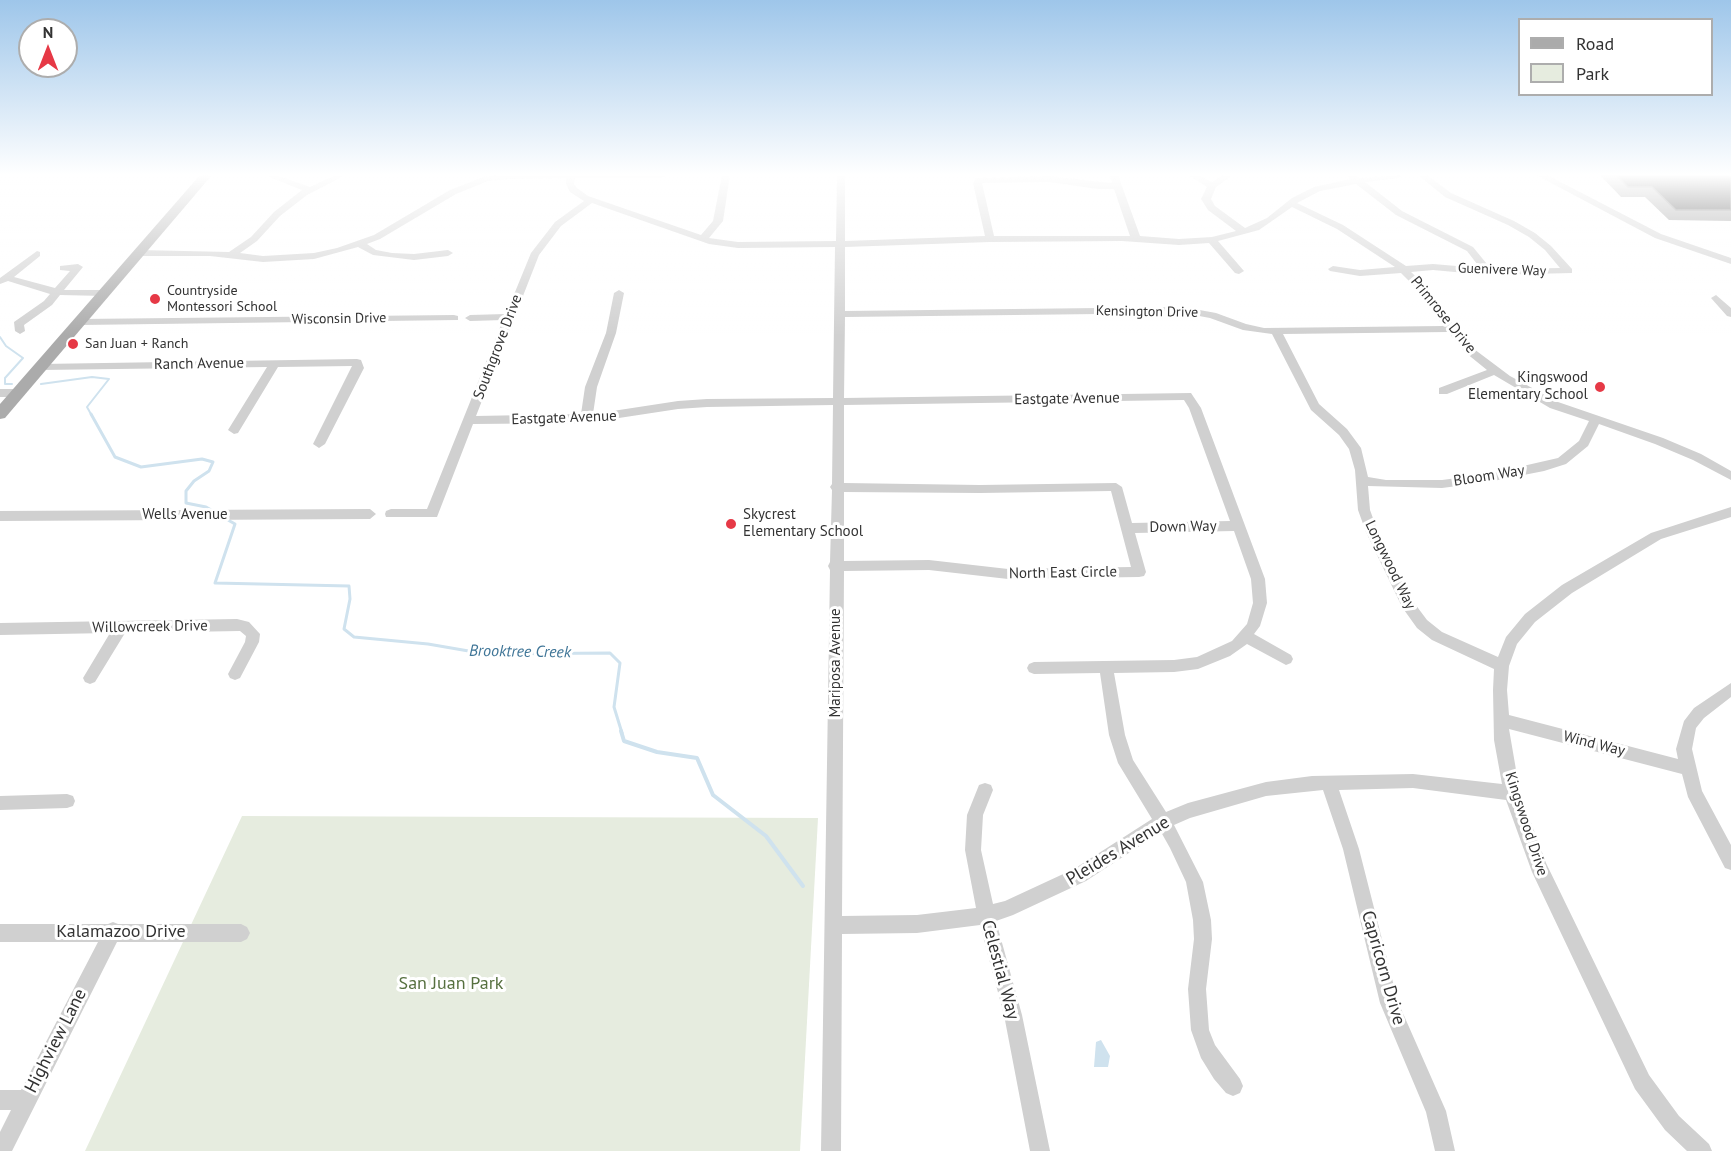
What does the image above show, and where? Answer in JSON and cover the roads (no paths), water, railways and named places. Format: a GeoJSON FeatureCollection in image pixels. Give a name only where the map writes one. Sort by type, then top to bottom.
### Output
{"type":"FeatureCollection","features":[{"type":"Feature","properties":{"kind":"main road"},"geometry":{"type":"LineString","coordinates":[[0,414],[160,229]]}},
{"type":"Feature","properties":{"kind":"street"},"geometry":{"type":"LineString","coordinates":[[231,255],[248,244],[264,229]]}},
{"type":"Feature","properties":{"kind":"street"},"geometry":{"type":"LineString","coordinates":[[139,253],[210,252],[263,260],[288,259],[327,253],[360,244],[393,229]]}},
{"type":"Feature","properties":{"kind":"street","name":"Southgrove Drive"},"geometry":{"type":"LineString","coordinates":[[392,514],[432,514],[532,260],[541,244],[555,229]]}},
{"type":"Feature","properties":{"kind":"street"},"geometry":{"type":"LineString","coordinates":[[673,229],[702,239],[738,245],[990,239],[1136,239],[1179,242],[1212,240],[1252,229]]}},
{"type":"Feature","properties":{"kind":"street"},"geometry":{"type":"LineString","coordinates":[[702,239],[713,229]]}},
{"type":"Feature","properties":{"kind":"street","name":"Mariposa Avenue"},"geometry":{"type":"LineString","coordinates":[[831,1151],[836,694],[835,566],[840,229]]}},
{"type":"Feature","properties":{"kind":"street"},"geometry":{"type":"LineString","coordinates":[[988,229],[990,239]]}},
{"type":"Feature","properties":{"kind":"street"},"geometry":{"type":"LineString","coordinates":[[1133,229],[1136,239]]}},
{"type":"Feature","properties":{"kind":"street"},"geometry":{"type":"LineString","coordinates":[[1239,229],[1244,232]]}},
{"type":"Feature","properties":{"kind":"street","name":"Primrose Drive"},"geometry":{"type":"LineString","coordinates":[[1341,229],[1405,270],[1431,299],[1451,329],[1470,351],[1494,371],[1554,405],[1669,445],[1731,476]]}},
{"type":"Feature","properties":{"kind":"street"},"geometry":{"type":"LineString","coordinates":[[1430,229],[1470,249],[1488,272]]}},
{"type":"Feature","properties":{"kind":"street","name":"Guenivere Way"},"geometry":{"type":"LineString","coordinates":[[1333,269],[1360,273],[1440,267],[1488,272],[1568,271],[1548,248],[1521,229]]}},
{"type":"Feature","properties":{"kind":"street"},"geometry":{"type":"LineString","coordinates":[[1644,229],[1658,236],[1731,261]]}},
{"type":"Feature","properties":{"kind":"street"},"geometry":{"type":"LineString","coordinates":[[1212,240],[1239,270]]}},
{"type":"Feature","properties":{"kind":"street"},"geometry":{"type":"LineString","coordinates":[[360,244],[373,252],[392,256],[414,257],[448,253]]}},
{"type":"Feature","properties":{"kind":"street"},"geometry":{"type":"LineString","coordinates":[[4,280],[37,254]]}},
{"type":"Feature","properties":{"kind":"street"},"geometry":{"type":"LineString","coordinates":[[20,331],[18,324],[44,307],[78,267],[63,268]]}},
{"type":"Feature","properties":{"kind":"street"},"geometry":{"type":"LineString","coordinates":[[4,280],[59,292],[105,293]]}},
{"type":"Feature","properties":{"kind":"street"},"geometry":{"type":"LineString","coordinates":[[586,419],[591,387],[614,325],[618,293]]}},
{"type":"Feature","properties":{"kind":"street"},"geometry":{"type":"LineString","coordinates":[[1716,298],[1731,314]]}},
{"type":"Feature","properties":{"kind":"street","name":"Kensington Drive"},"geometry":{"type":"LineString","coordinates":[[840,314],[1183,310],[1212,315],[1253,330],[1451,329]]}},
{"type":"Feature","properties":{"kind":"street"},"geometry":{"type":"LineString","coordinates":[[470,318],[510,317]]}},
{"type":"Feature","properties":{"kind":"street","name":"Wisconsin Drive"},"geometry":{"type":"LineString","coordinates":[[80,322],[454,318]]}},
{"type":"Feature","properties":{"kind":"street","name":"Longwood Way"},"geometry":{"type":"LineString","coordinates":[[1276,331],[1315,407],[1343,432],[1355,448],[1362,481],[1364,510],[1372,532],[1407,603],[1422,624],[1460,648],[1503,666]]}},
{"type":"Feature","properties":{"kind":"street","name":"Ranch Avenue"},"geometry":{"type":"LineString","coordinates":[[41,367],[357,362],[358,368],[320,444]]}},
{"type":"Feature","properties":{"kind":"street"},"geometry":{"type":"LineString","coordinates":[[234,430],[275,363]]}},
{"type":"Feature","properties":{"kind":"street"},"geometry":{"type":"LineString","coordinates":[[1443,391],[1494,371]]}},
{"type":"Feature","properties":{"kind":"street"},"geometry":{"type":"LineString","coordinates":[[0,393],[18,393]]}},
{"type":"Feature","properties":{"kind":"street","name":"Eastgate Avenue"},"geometry":{"type":"LineString","coordinates":[[470,420],[586,419],[619,416],[687,404],[1187,396],[1195,408],[1260,591],[1257,615],[1245,636],[1225,652],[1198,663],[1174,666],[1034,668]]}},
{"type":"Feature","properties":{"kind":"street","name":"Bloom Way"},"geometry":{"type":"LineString","coordinates":[[1362,481],[1386,484],[1442,483],[1488,478],[1544,466],[1562,461],[1584,443],[1595,420]]}},
{"type":"Feature","properties":{"kind":"street","name":"North East Circle"},"geometry":{"type":"LineString","coordinates":[[835,566],[939,566],[1008,574],[1139,572],[1116,487],[980,489],[836,487]]}},
{"type":"Feature","properties":{"kind":"street","name":"Kingswood Drive"},"geometry":{"type":"LineString","coordinates":[[1702,1151],[1672,1123],[1642,1082],[1538,866],[1512,793],[1502,740],[1503,666],[1511,642],[1530,618],[1567,589],[1656,536],[1731,512]]}},
{"type":"Feature","properties":{"kind":"street","name":"Wells Avenue"},"geometry":{"type":"LineString","coordinates":[[0,516],[370,514]]}},
{"type":"Feature","properties":{"kind":"street","name":"Down Way"},"geometry":{"type":"LineString","coordinates":[[1128,528],[1238,526]]}},
{"type":"Feature","properties":{"kind":"street","name":"Willowcreek Drive"},"geometry":{"type":"LineString","coordinates":[[0,629],[244,626],[253,634],[252,642],[235,674]]}},
{"type":"Feature","properties":{"kind":"street"},"geometry":{"type":"LineString","coordinates":[[90,678],[120,628]]}},
{"type":"Feature","properties":{"kind":"street"},"geometry":{"type":"LineString","coordinates":[[1245,636],[1286,659]]}},
{"type":"Feature","properties":{"kind":"street"},"geometry":{"type":"LineString","coordinates":[[1106,667],[1117,735],[1126,763],[1183,855],[1194,882],[1202,920],[1202,959],[1197,989],[1200,1030],[1208,1051],[1233,1086]]}},
{"type":"Feature","properties":{"kind":"street"},"geometry":{"type":"LineString","coordinates":[[1731,689],[1699,713],[1689,726],[1684,749],[1686,768],[1694,792],[1731,862]]}},
{"type":"Feature","properties":{"kind":"street","name":"Wind Way"},"geometry":{"type":"LineString","coordinates":[[1501,720],[1686,768]]}},
{"type":"Feature","properties":{"kind":"street","name":"Pleides Avenue"},"geometry":{"type":"LineString","coordinates":[[833,925],[917,924],[986,915],[1007,909],[1060,886],[1162,822],[1233,797],[1288,785],[1413,781],[1512,793]]}},
{"type":"Feature","properties":{"kind":"street","name":"Capricorn Drive"},"geometry":{"type":"LineString","coordinates":[[1329,783],[1351,849],[1389,1003],[1436,1111],[1445,1151]]}},
{"type":"Feature","properties":{"kind":"street","name":"Celestial Way"},"geometry":{"type":"LineString","coordinates":[[986,790],[975,815],[973,850],[986,915],[1013,1015],[1040,1151]]}},
{"type":"Feature","properties":{"kind":"street"},"geometry":{"type":"LineString","coordinates":[[0,802],[67,801]]}},
{"type":"Feature","properties":{"kind":"street","name":"Kalamazoo Drive"},"geometry":{"type":"LineString","coordinates":[[0,933],[113,931],[241,933]]}},
{"type":"Feature","properties":{"kind":"street","name":"Highview Lane"},"geometry":{"type":"LineString","coordinates":[[1,1151],[113,931]]}},
{"type":"Feature","properties":{"kind":"street"},"geometry":{"type":"LineString","coordinates":[[0,1100],[26,1100]]}},
{"type":"Feature","properties":{"kind":"water"},"geometry":{"type":"Polygon","coordinates":[[[1101,1040],[1110,1056],[1108,1067],[1094,1067],[1096,1042],[1101,1040]]]}},
{"type":"Feature","properties":{"kind":"waterway","name":"Brooktree Creek"},"geometry":{"type":"LineString","coordinates":[[0,337],[6,346],[23,358],[5,378],[5,384],[12,384]]}},
{"type":"Feature","properties":{"kind":"waterway","name":"Brooktree Creek"},"geometry":{"type":"LineString","coordinates":[[41,384],[92,377],[109,379],[87,407],[92,416]]}},
{"type":"Feature","properties":{"kind":"waterway","name":"Brooktree Creek"},"geometry":{"type":"LineString","coordinates":[[91,414],[115,457],[141,467],[202,459],[213,462],[209,471],[194,481],[186,491],[186,503],[206,507],[213,511]]}},
{"type":"Feature","properties":{"kind":"waterway","name":"Brooktree Creek"},"geometry":{"type":"LineString","coordinates":[[228,520],[235,524],[215,583],[349,586],[350,599],[344,629],[354,637],[428,644],[486,654],[610,653],[620,663],[614,707],[622,733]]}},
{"type":"Feature","properties":{"kind":"waterway","name":"Brooktree Creek"},"geometry":{"type":"LineString","coordinates":[[621,731],[624,741],[657,752],[697,758],[713,795],[766,836],[803,886]]}},
{"type":"Feature","properties":{"kind":"place","name":"Countryside Montessori School"},"geometry":{"type":"Point","coordinates":[155,299]}},
{"type":"Feature","properties":{"kind":"place","name":"San Juan + Ranch"},"geometry":{"type":"Point","coordinates":[73,344]}},
{"type":"Feature","properties":{"kind":"place","name":"Kingswood Elementary School"},"geometry":{"type":"Point","coordinates":[1600,387]}},
{"type":"Feature","properties":{"kind":"place","name":"Skycrest Elementary School"},"geometry":{"type":"Point","coordinates":[731,524]}},
{"type":"Feature","properties":{"kind":"park label","name":"San Juan Park"},"geometry":{"type":"Point","coordinates":[451,984]}}]}
